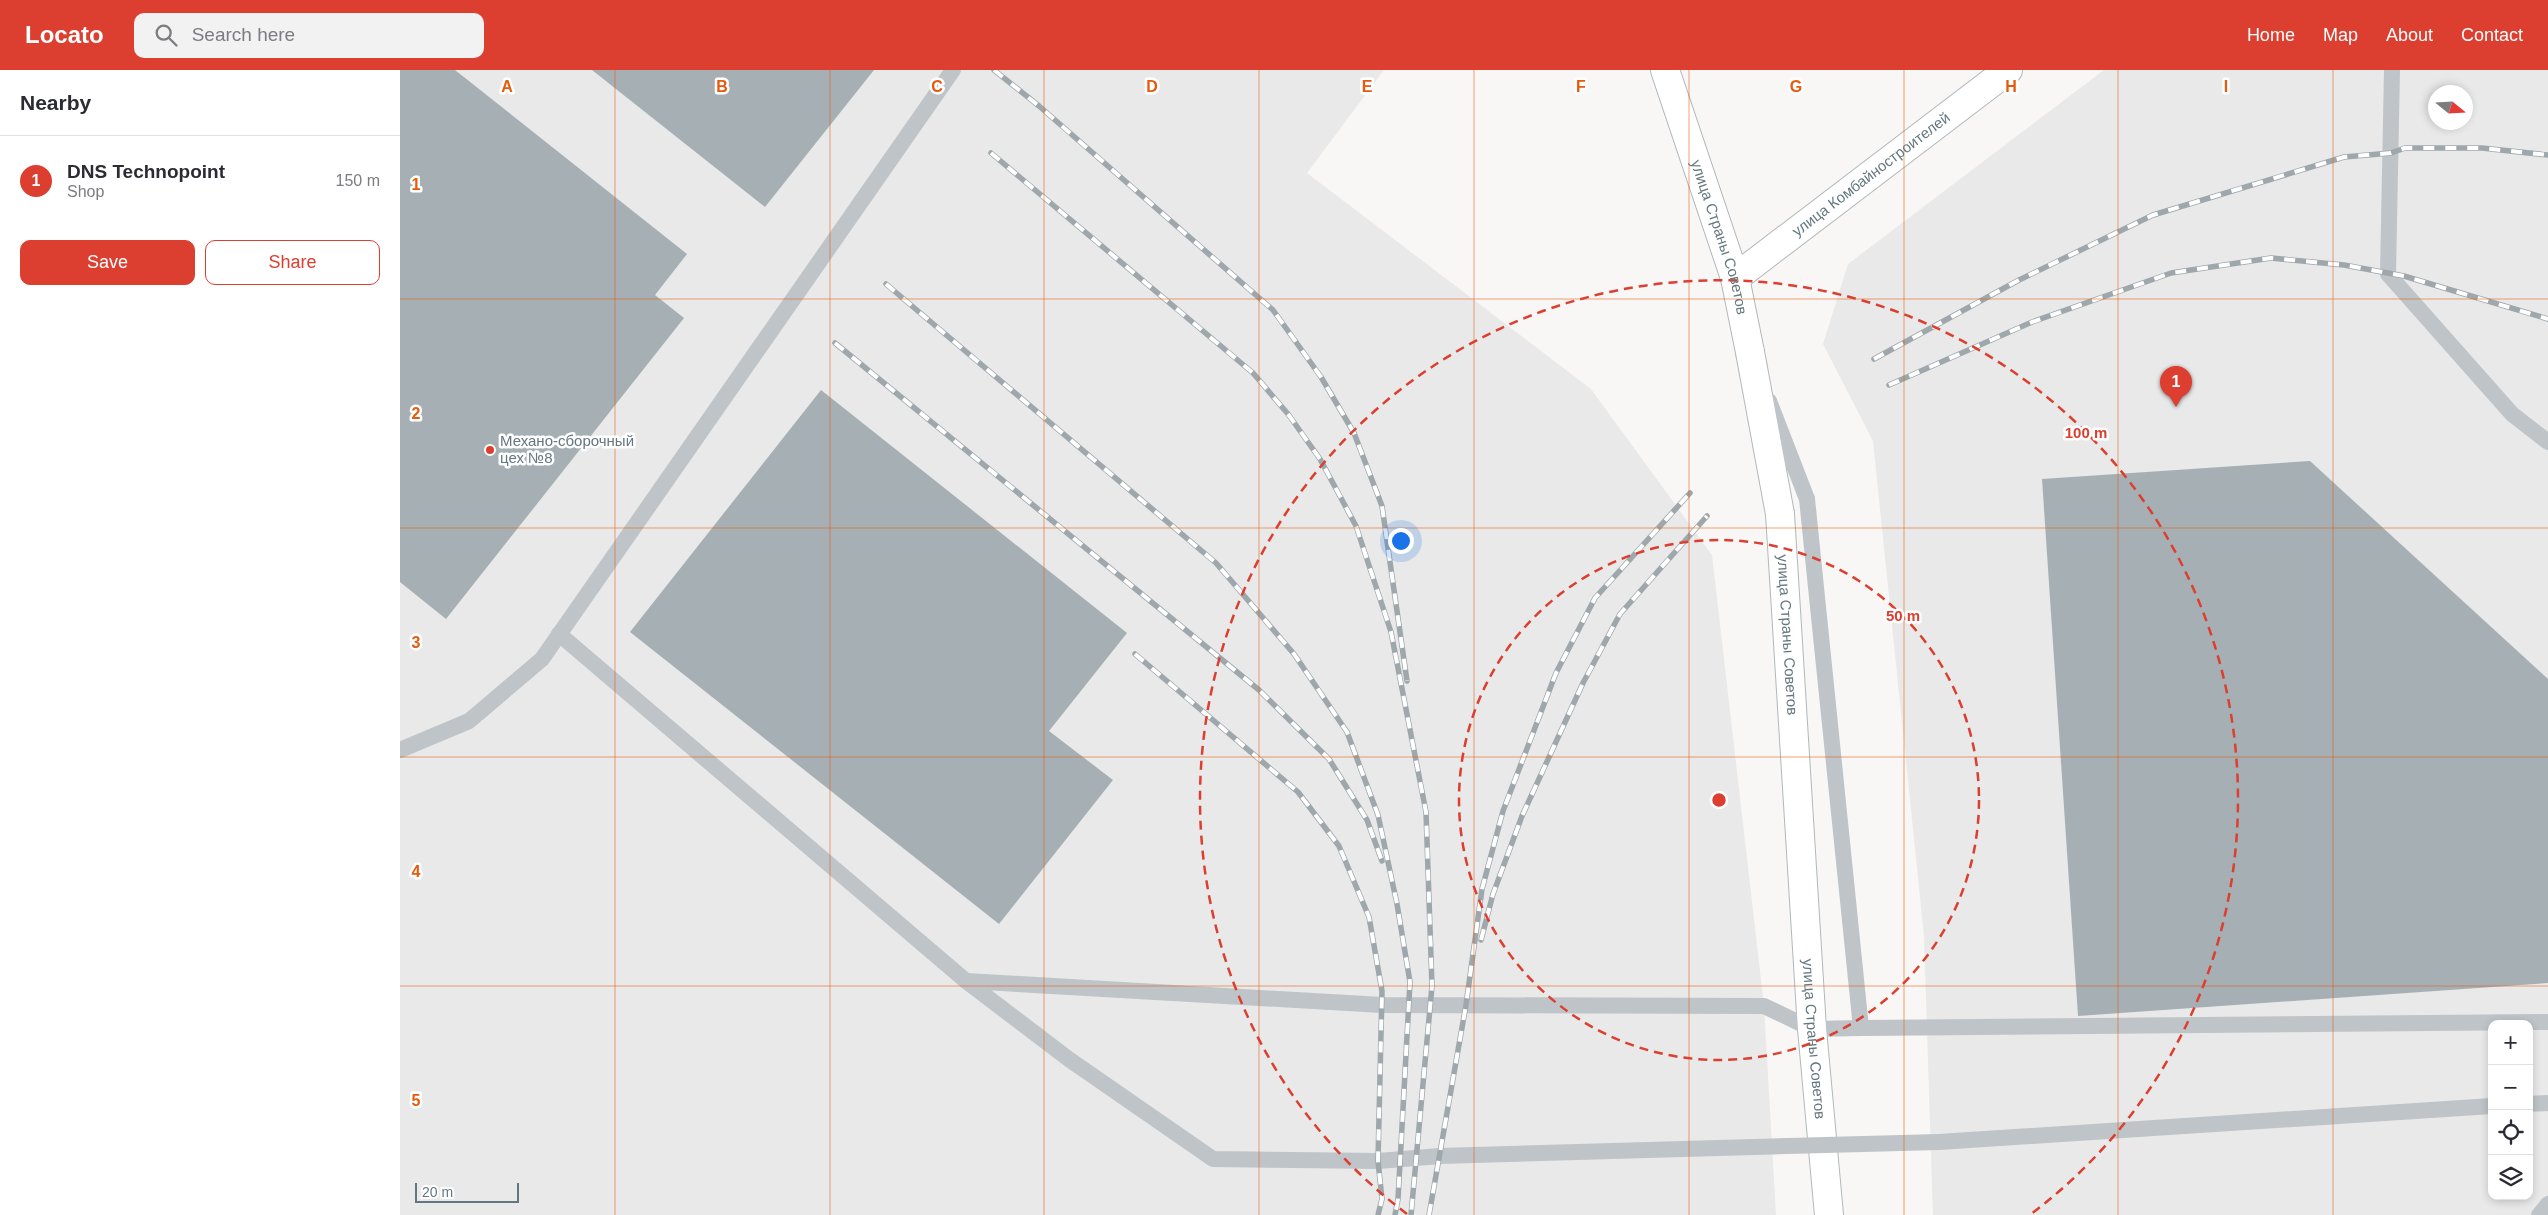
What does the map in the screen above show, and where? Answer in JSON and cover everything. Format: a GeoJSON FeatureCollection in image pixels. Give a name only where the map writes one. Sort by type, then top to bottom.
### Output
{"type":"FeatureCollection","features":[{"type":"Feature","properties":{"kind":"main road","name":"улица Страны Советов"},"geometry":{"type":"LineString","coordinates":[[1665,70],[1735,278],[1780,514],[1812,1029],[1829,1215]]}},
{"type":"Feature","properties":{"kind":"main road","name":"улица Комбайностроителей"},"geometry":{"type":"LineString","coordinates":[[1735,278],[2008,70]]}},
{"type":"Feature","properties":{"kind":"lane"},"geometry":{"type":"LineString","coordinates":[[400,750],[469,721],[542,659],[953,70]]}},
{"type":"Feature","properties":{"kind":"lane"},"geometry":{"type":"LineString","coordinates":[[2392,70],[2388,274],[2512,414],[2548,442]]}},
{"type":"Feature","properties":{"kind":"lane"},"geometry":{"type":"LineString","coordinates":[[1750,352],[1807,499],[1861,1028]]}},
{"type":"Feature","properties":{"kind":"lane"},"geometry":{"type":"LineString","coordinates":[[559,634],[966,981],[1070,1060],[1213,1159],[1378,1161],[1440,1156],[1940,1142],[2488,1106]]}},
{"type":"Feature","properties":{"kind":"lane"},"geometry":{"type":"LineString","coordinates":[[966,981],[1382,1005],[1764,1006],[1812,1029],[2548,1022]]}},
{"type":"Feature","properties":{"kind":"lane"},"geometry":{"type":"LineString","coordinates":[[2533,1104],[2548,1103]]}},
{"type":"Feature","properties":{"kind":"lane"},"geometry":{"type":"LineString","coordinates":[[2539,1215],[2548,1204]]}},
{"type":"Feature","properties":{"kind":"shaded area"},"geometry":{"type":"Polygon","coordinates":[[[400,70],[1384,70],[1307,173],[1591,389],[1712,555],[1764,1006],[1776,1215],[400,1215],[400,70]]]}},
{"type":"Feature","properties":{"kind":"shaded area"},"geometry":{"type":"Polygon","coordinates":[[[2104,70],[2548,70],[2548,1215],[1933,1215],[1924,936],[1873,441],[1823,344],[1848,264],[2104,70]]]}},
{"type":"Feature","properties":{"kind":"building","name":"Механо-сборочный цех №8"},"geometry":{"type":"Polygon","coordinates":[[[400,70],[455,70],[687,254],[655,295],[684,318],[446,619],[400,582],[400,70]]]}},
{"type":"Feature","properties":{"kind":"building"},"geometry":{"type":"Polygon","coordinates":[[[592,70],[874,70],[765,207],[592,70]]]}},
{"type":"Feature","properties":{"kind":"building"},"geometry":{"type":"Polygon","coordinates":[[[821,390],[1127,633],[1049,731],[1113,780],[999,924],[630,632],[821,390]]]}},
{"type":"Feature","properties":{"kind":"building"},"geometry":{"type":"Polygon","coordinates":[[[2310,461],[2548,679],[2548,983],[2078,1016],[2042,479],[2310,461]]]}},
{"type":"Feature","properties":{"kind":"railway"},"geometry":{"type":"LineString","coordinates":[[994,70],[1039,106],[1273,310],[1321,377],[1354,433],[1382,506],[1407,681]]}},
{"type":"Feature","properties":{"kind":"railway"},"geometry":{"type":"LineString","coordinates":[[1874,359],[2019,280],[2153,215],[2344,157],[2391,153],[2405,148],[2482,148],[2548,155]]}},
{"type":"Feature","properties":{"kind":"railway"},"geometry":{"type":"LineString","coordinates":[[991,153],[1253,373],[1288,414],[1320,459],[1356,526],[1391,632],[1426,812],[1432,986],[1411,1215]]}},
{"type":"Feature","properties":{"kind":"railway"},"geometry":{"type":"LineString","coordinates":[[1889,385],[2032,322],[2171,273],[2271,258],[2344,265],[2404,276],[2548,319]]}},
{"type":"Feature","properties":{"kind":"railway"},"geometry":{"type":"LineString","coordinates":[[886,284],[1216,563],[1294,654],[1347,732],[1378,815],[1397,904],[1410,982],[1398,1199],[1395,1215]]}},
{"type":"Feature","properties":{"kind":"railway"},"geometry":{"type":"LineString","coordinates":[[835,343],[1259,690],[1329,759],[1367,820],[1382,861]]}},
{"type":"Feature","properties":{"kind":"railway"},"geometry":{"type":"LineString","coordinates":[[1429,1215],[1466,1005],[1482,889],[1503,811],[1556,673],[1595,598],[1690,493]]}},
{"type":"Feature","properties":{"kind":"railway"},"geometry":{"type":"LineString","coordinates":[[1481,940],[1493,894],[1522,816],[1583,683],[1620,614],[1707,516]]}},
{"type":"Feature","properties":{"kind":"railway"},"geometry":{"type":"LineString","coordinates":[[1135,654],[1298,792],[1339,846],[1369,917],[1382,991],[1378,1161],[1382,1199],[1378,1215]]}},
{"type":"Feature","properties":{"kind":"place","name":"DNS Technopoint"},"geometry":{"type":"Point","coordinates":[2176,407]}},
{"type":"Feature","properties":{"kind":"place","name":"Механо-сборочный цех №8"},"geometry":{"type":"Point","coordinates":[490,450]}}]}
